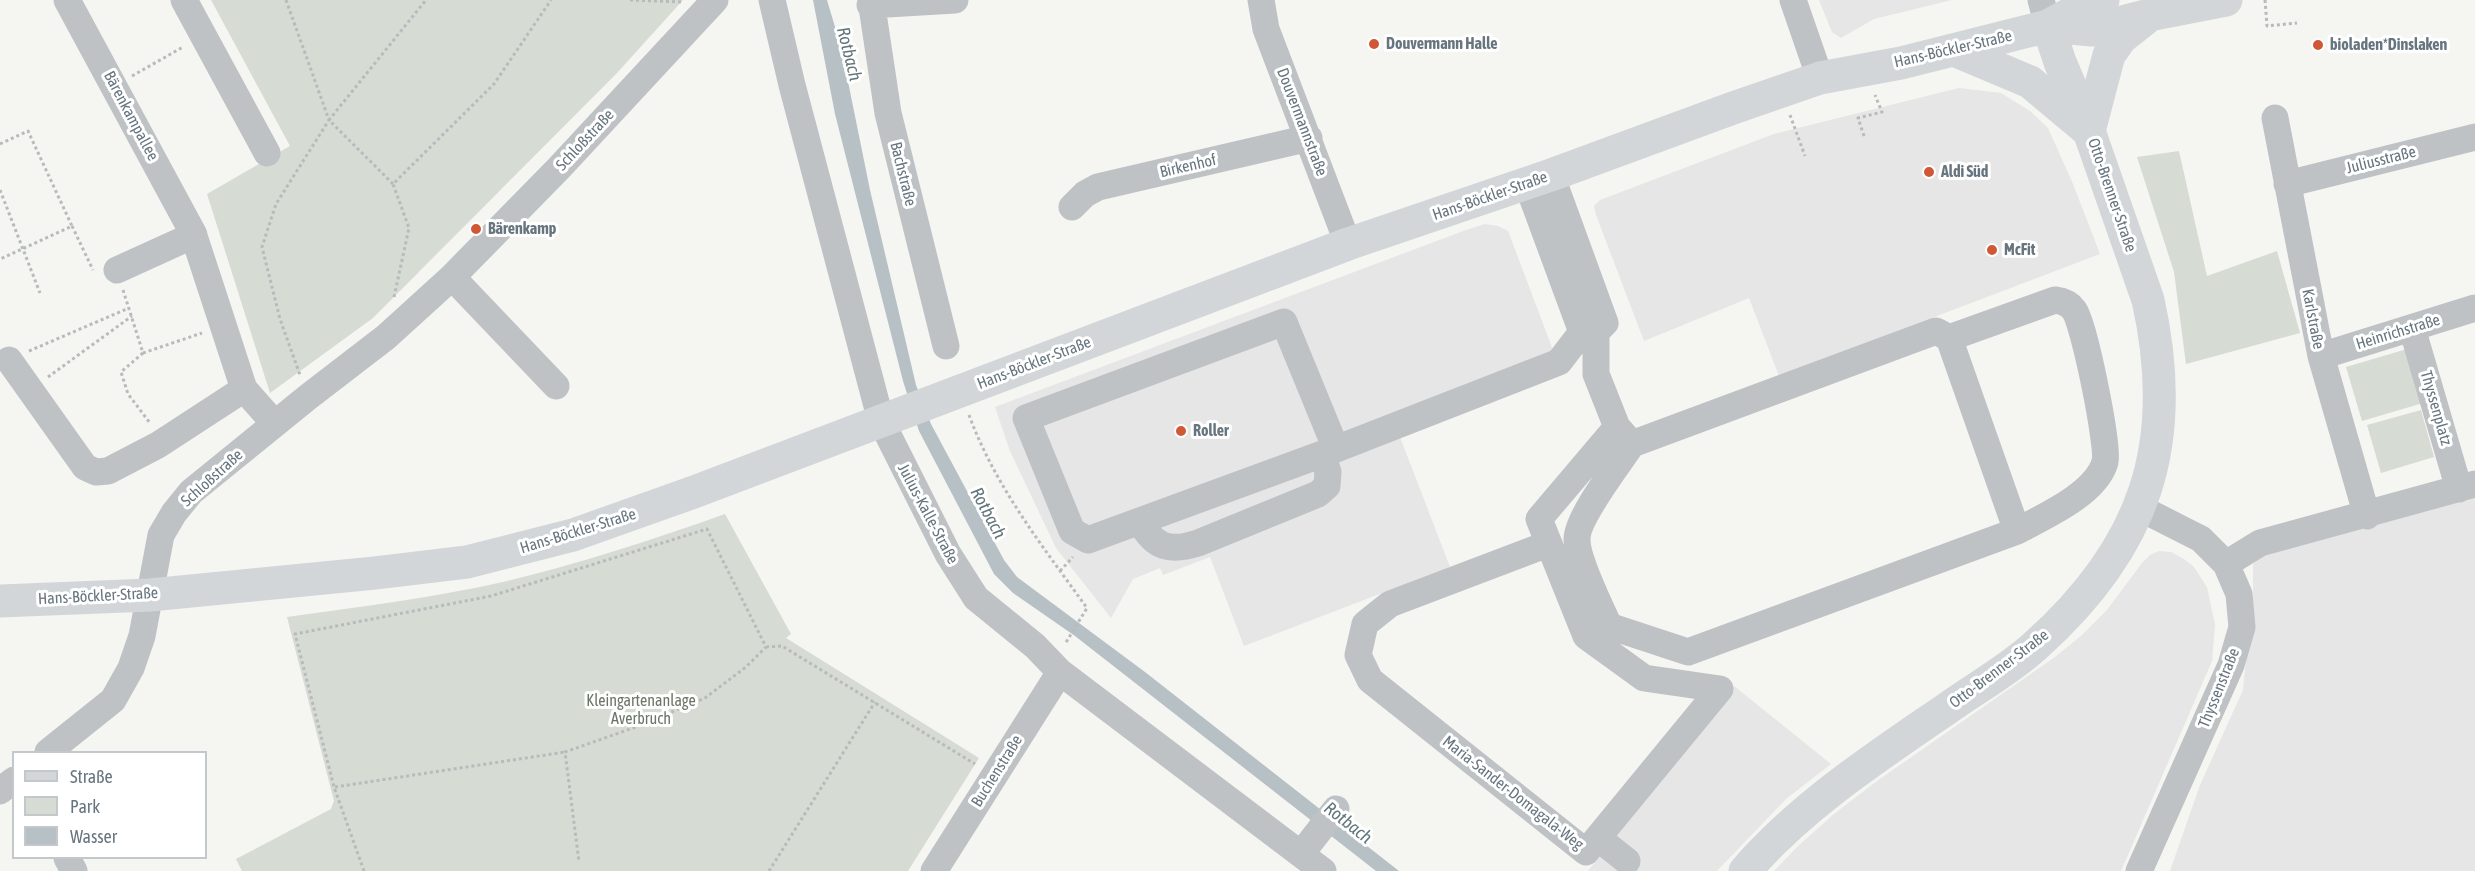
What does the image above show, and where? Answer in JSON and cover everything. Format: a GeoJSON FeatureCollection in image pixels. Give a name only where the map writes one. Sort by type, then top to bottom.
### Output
{"type":"FeatureCollection","features":[{"type":"Feature","properties":{"kind":"main road","name":"Hans-Böckler-Straße"},"geometry":{"type":"LineString","coordinates":[[0,601],[150,595],[467,562],[573,535],[892,417],[952,405],[1348,244],[1539,179],[1781,91],[1820,78],[1954,50],[2045,13],[2103,0]]}},
{"type":"Feature","properties":{"kind":"main road","name":"Hans-Böckler-Straße"},"geometry":{"type":"LineString","coordinates":[[2045,13],[2092,30],[2149,15],[2226,0]]}},
{"type":"Feature","properties":{"kind":"main road","name":"Otto-Brenner-Straße"},"geometry":{"type":"LineString","coordinates":[[1745,871],[1763,850],[1812,804],[2034,647],[2072,610],[2103,573],[2126,538],[2140,508],[2154,463],[2159,419],[2159,368],[2153,323],[2148,300],[2089,131],[2064,72],[2045,13]]}},
{"type":"Feature","properties":{"kind":"main road","name":"Hans-Böckler-Straße"},"geometry":{"type":"LineString","coordinates":[[2089,131],[2109,55],[2121,38],[2149,15]]}},
{"type":"Feature","properties":{"kind":"main road"},"geometry":{"type":"LineString","coordinates":[[1954,50],[2030,82],[2089,131]]}},
{"type":"Feature","properties":{"kind":"street","name":"Bärenkampallee"},"geometry":{"type":"LineString","coordinates":[[67,0],[194,234]]}},
{"type":"Feature","properties":{"kind":"street"},"geometry":{"type":"LineString","coordinates":[[184,0],[267,153]]}},
{"type":"Feature","properties":{"kind":"street","name":"Julius-Kalle-Straße"},"geometry":{"type":"LineString","coordinates":[[772,0],[795,97],[892,417],[948,554],[976,598],[1035,646],[1060,672],[1308,845],[1323,871]]}},
{"type":"Feature","properties":{"kind":"street"},"geometry":{"type":"LineString","coordinates":[[870,3],[955,0]]}},
{"type":"Feature","properties":{"kind":"street","name":"Douvermannstraße"},"geometry":{"type":"LineString","coordinates":[[1261,0],[1266,29],[1348,244]]}},
{"type":"Feature","properties":{"kind":"street"},"geometry":{"type":"LineString","coordinates":[[1793,0],[1820,78]]}},
{"type":"Feature","properties":{"kind":"street","name":"Schloßstraße"},"geometry":{"type":"LineString","coordinates":[[50,751],[113,700],[131,668],[142,636],[161,535],[174,513],[191,492],[386,337],[452,277],[559,168],[714,2]]}},
{"type":"Feature","properties":{"kind":"street","name":"Bachstraße"},"geometry":{"type":"LineString","coordinates":[[870,3],[888,113],[946,346]]}},
{"type":"Feature","properties":{"kind":"street","name":"Karlstraße"},"geometry":{"type":"LineString","coordinates":[[2275,118],[2320,356],[2367,516]]}},
{"type":"Feature","properties":{"kind":"street","name":"Juliusstraße"},"geometry":{"type":"LineString","coordinates":[[2287,184],[2475,137]]}},
{"type":"Feature","properties":{"kind":"street","name":"Birkenhof"},"geometry":{"type":"LineString","coordinates":[[1072,207],[1085,194],[1098,187],[1309,138]]}},
{"type":"Feature","properties":{"kind":"street"},"geometry":{"type":"LineString","coordinates":[[1539,179],[1594,329],[1596,374],[1625,436]]}},
{"type":"Feature","properties":{"kind":"street"},"geometry":{"type":"LineString","coordinates":[[117,270],[194,234],[244,389],[275,424]]}},
{"type":"Feature","properties":{"kind":"street"},"geometry":{"type":"LineString","coordinates":[[452,277],[556,386]]}},
{"type":"Feature","properties":{"kind":"street"},"geometry":{"type":"LineString","coordinates":[[1949,338],[2055,300],[2066,302],[2075,311],[2083,334],[2106,443],[2105,462],[2097,476],[2082,493],[2017,531],[1688,652],[1609,626],[1576,540],[1580,522],[1625,436],[1936,330],[1949,338],[2017,531]]}},
{"type":"Feature","properties":{"kind":"street","name":"Heinrichstraße"},"geometry":{"type":"LineString","coordinates":[[2320,356],[2475,308]]}},
{"type":"Feature","properties":{"kind":"street"},"geometry":{"type":"LineString","coordinates":[[1140,521],[1146,532],[1157,543],[1171,548],[1184,548],[1318,494],[1327,486],[1329,452],[1284,322],[1026,418],[1072,531],[1088,540],[1140,521],[1329,452],[1559,362],[1594,329]]}},
{"type":"Feature","properties":{"kind":"street","name":"Thyssenplatz"},"geometry":{"type":"LineString","coordinates":[[2412,328],[2467,487]]}},
{"type":"Feature","properties":{"kind":"street"},"geometry":{"type":"LineString","coordinates":[[9,360],[85,467],[96,472],[108,471],[164,441],[244,389]]}},
{"type":"Feature","properties":{"kind":"street","name":"Maria-Sander-Domagala-Weg"},"geometry":{"type":"LineString","coordinates":[[1548,544],[1390,604],[1365,624],[1358,655],[1370,680],[1586,852],[1725,690],[1644,678],[1586,636],[1548,544],[1539,519],[1625,436]]}},
{"type":"Feature","properties":{"kind":"street"},"geometry":{"type":"LineString","coordinates":[[2226,564],[2260,543],[2367,516],[2467,487]]}},
{"type":"Feature","properties":{"kind":"street","name":"Thyssenstraße"},"geometry":{"type":"LineString","coordinates":[[2139,871],[2231,665],[2242,627],[2239,594],[2226,564],[2201,539],[2140,508]]}},
{"type":"Feature","properties":{"kind":"street","name":"Buchenstraße"},"geometry":{"type":"LineString","coordinates":[[934,871],[1060,672]]}},
{"type":"Feature","properties":{"kind":"street"},"geometry":{"type":"LineString","coordinates":[[0,791],[12,782]]}},
{"type":"Feature","properties":{"kind":"street"},"geometry":{"type":"LineString","coordinates":[[1308,845],[1336,809]]}},
{"type":"Feature","properties":{"kind":"street"},"geometry":{"type":"LineString","coordinates":[[1598,838],[1627,861]]}},
{"type":"Feature","properties":{"kind":"path"},"geometry":{"type":"LineString","coordinates":[[286,0],[329,120],[393,184],[409,228],[386,337]]}},
{"type":"Feature","properties":{"kind":"path"},"geometry":{"type":"LineString","coordinates":[[308,397],[280,319],[262,247],[276,204],[329,120],[426,0]]}},
{"type":"Feature","properties":{"kind":"path"},"geometry":{"type":"LineString","coordinates":[[393,184],[494,84],[551,0]]}},
{"type":"Feature","properties":{"kind":"path"},"geometry":{"type":"LineString","coordinates":[[630,0],[714,2]]}},
{"type":"Feature","properties":{"kind":"path"},"geometry":{"type":"LineString","coordinates":[[2265,0],[2267,26],[2297,23]]}},
{"type":"Feature","properties":{"kind":"path"},"geometry":{"type":"LineString","coordinates":[[115,86],[203,36]]}},
{"type":"Feature","properties":{"kind":"path"},"geometry":{"type":"LineString","coordinates":[[1864,136],[1858,118],[1882,112],[1866,68]]}},
{"type":"Feature","properties":{"kind":"path"},"geometry":{"type":"LineString","coordinates":[[1781,91],[1805,156]]}},
{"type":"Feature","properties":{"kind":"path"},"geometry":{"type":"LineString","coordinates":[[0,144],[28,131],[98,278],[117,270],[143,353]]}},
{"type":"Feature","properties":{"kind":"path"},"geometry":{"type":"LineString","coordinates":[[0,190],[40,293]]}},
{"type":"Feature","properties":{"kind":"path"},"geometry":{"type":"LineString","coordinates":[[0,259],[72,226]]}},
{"type":"Feature","properties":{"kind":"path"},"geometry":{"type":"LineString","coordinates":[[9,360],[129,308]]}},
{"type":"Feature","properties":{"kind":"path"},"geometry":{"type":"LineString","coordinates":[[30,390],[132,316]]}},
{"type":"Feature","properties":{"kind":"path"},"geometry":{"type":"LineString","coordinates":[[164,441],[128,394],[121,372],[143,353],[222,326]]}},
{"type":"Feature","properties":{"kind":"path"},"geometry":{"type":"LineString","coordinates":[[952,405],[975,431],[1030,530],[1087,608],[1068,639]]}},
{"type":"Feature","properties":{"kind":"path"},"geometry":{"type":"LineString","coordinates":[[363,871],[334,787],[295,634],[491,596],[707,529],[766,647]]}},
{"type":"Feature","properties":{"kind":"path"},"geometry":{"type":"LineString","coordinates":[[334,787],[455,771],[565,752],[633,728],[705,698],[746,667],[766,647],[782,645],[975,764]]}},
{"type":"Feature","properties":{"kind":"path"},"geometry":{"type":"LineString","coordinates":[[769,871],[875,702]]}},
{"type":"Feature","properties":{"kind":"path"},"geometry":{"type":"LineString","coordinates":[[565,752],[579,862]]}},
{"type":"Feature","properties":{"kind":"shaded area"},"geometry":{"type":"Polygon","coordinates":[[[1819,0],[1952,0],[1874,19],[1841,38],[1832,32],[1819,0]]]}},
{"type":"Feature","properties":{"kind":"shaded area"},"geometry":{"type":"Polygon","coordinates":[[[1959,88],[2001,93],[2030,111],[2048,128],[2100,254],[1779,376],[1749,298],[1644,341],[1596,215],[1594,206],[1600,200],[1774,134],[1959,88]]]}},
{"type":"Feature","properties":{"kind":"shaded area"},"geometry":{"type":"Polygon","coordinates":[[[1485,224],[1498,226],[1508,231],[1556,358],[1398,432],[1450,567],[1244,646],[1210,557],[1163,575],[1160,568],[1133,579],[1111,618],[1056,548],[1010,451],[995,407],[1485,224]]]}},
{"type":"Feature","properties":{"kind":"shaded area"},"geometry":{"type":"Polygon","coordinates":[[[2475,498],[2475,871],[2170,871],[2200,785],[2243,690],[2253,591],[2253,564],[2266,554],[2475,498]]]}},
{"type":"Feature","properties":{"kind":"shaded area"},"geometry":{"type":"Polygon","coordinates":[[[2159,551],[2171,552],[2184,559],[2194,567],[2207,587],[2215,625],[2212,661],[2121,871],[1774,871],[1834,814],[1877,781],[2055,657],[2081,636],[2107,610],[2142,563],[2150,555],[2159,551]]]}},
{"type":"Feature","properties":{"kind":"shaded area"},"geometry":{"type":"Polygon","coordinates":[[[1734,686],[1831,764],[1786,799],[1717,871],[1588,871],[1734,686]]]}},
{"type":"Feature","properties":{"kind":"green space"},"geometry":{"type":"Polygon","coordinates":[[[211,0],[683,0],[617,73],[373,318],[270,393],[207,194],[290,146],[211,0]]]}},
{"type":"Feature","properties":{"kind":"green space"},"geometry":{"type":"Polygon","coordinates":[[[2179,151],[2207,276],[2277,251],[2300,333],[2186,364],[2174,272],[2137,157],[2179,151]]]}},
{"type":"Feature","properties":{"kind":"green space"},"geometry":{"type":"Polygon","coordinates":[[[2407,349],[2423,403],[2362,421],[2346,367],[2407,349]]]}},
{"type":"Feature","properties":{"kind":"green space"},"geometry":{"type":"Polygon","coordinates":[[[2421,410],[2434,457],[2381,473],[2367,425],[2421,410]]]}},
{"type":"Feature","properties":{"kind":"green space","name":"Kleingartenanlage Averbruch"},"geometry":{"type":"Polygon","coordinates":[[[725,514],[791,634],[786,638],[979,758],[908,871],[242,871],[236,859],[331,809],[334,801],[287,617],[368,606],[503,582],[615,551],[725,514]]]}},
{"type":"Feature","properties":{"kind":"water"},"geometry":{"type":"Polygon","coordinates":[[[813,0],[827,0],[841,47],[870,190],[916,385],[931,424],[1004,560],[1017,577],[1145,672],[1399,871],[1376,871],[1075,636],[1013,593],[994,574],[919,431],[903,381],[835,114],[813,0]]]}},
{"type":"Feature","properties":{"kind":"place","name":"Douvermann Halle"},"geometry":{"type":"Point","coordinates":[1374,44]}},
{"type":"Feature","properties":{"kind":"place","name":"bioladen*Dinslaken"},"geometry":{"type":"Point","coordinates":[2318,45]}},
{"type":"Feature","properties":{"kind":"place","name":"Aldi Süd"},"geometry":{"type":"Point","coordinates":[1929,172]}},
{"type":"Feature","properties":{"kind":"place","name":"Bärenkamp"},"geometry":{"type":"Point","coordinates":[476,229]}},
{"type":"Feature","properties":{"kind":"place","name":"McFit"},"geometry":{"type":"Point","coordinates":[1992,250]}},
{"type":"Feature","properties":{"kind":"place","name":"Roller"},"geometry":{"type":"Point","coordinates":[1181,431]}},
{"type":"Feature","properties":{"kind":"water label","name":"Rotbach"},"geometry":{"type":"Point","coordinates":[849,54]}},
{"type":"Feature","properties":{"kind":"water label","name":"Rotbach"},"geometry":{"type":"Point","coordinates":[988,513]}},
{"type":"Feature","properties":{"kind":"water label","name":"Rotbach"},"geometry":{"type":"Point","coordinates":[1348,823]}}]}
